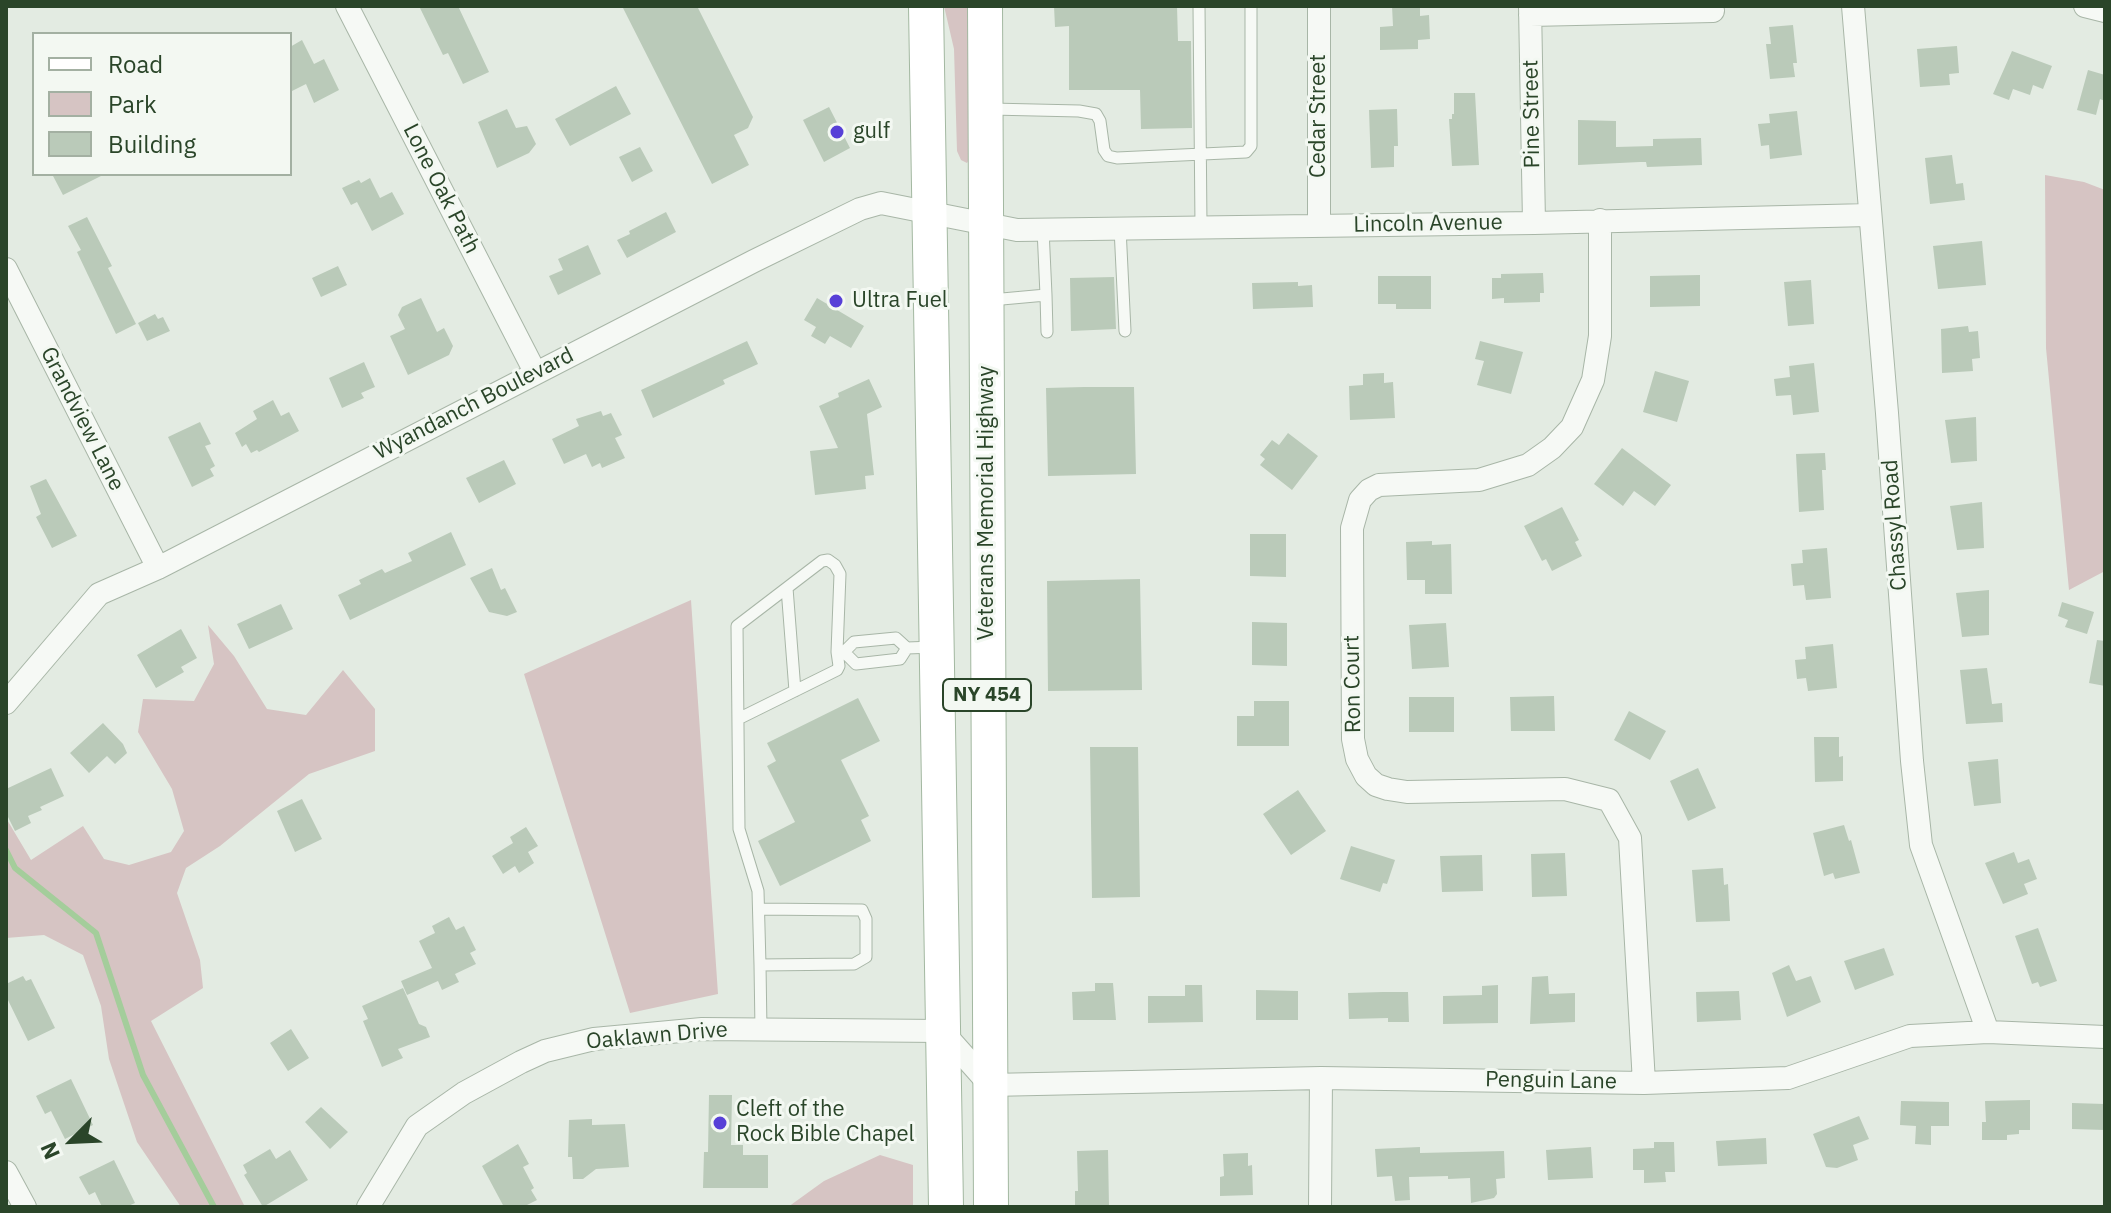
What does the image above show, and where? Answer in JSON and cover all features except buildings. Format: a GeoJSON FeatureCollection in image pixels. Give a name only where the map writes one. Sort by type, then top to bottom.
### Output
{"type":"FeatureCollection","features":[{"type":"Feature","properties":{"kind":"main road","name":"NY 454"},"geometry":{"type":"LineString","coordinates":[[926,6],[929,213],[923,648],[942,1031],[946,1207]]}},
{"type":"Feature","properties":{"kind":"main road","name":"NY 454"},"geometry":{"type":"LineString","coordinates":[[985,6],[986,109]]}},
{"type":"Feature","properties":{"kind":"main road","name":"Veterans Memorial Highway"},"geometry":{"type":"LineString","coordinates":[[986,109],[991,1207]]}},
{"type":"Feature","properties":{"kind":"street","name":"Lone Oak Path"},"geometry":{"type":"LineString","coordinates":[[347,6],[535,372]]}},
{"type":"Feature","properties":{"kind":"street","name":"Cedar Street"},"geometry":{"type":"LineString","coordinates":[[1319,6],[1319,225]]}},
{"type":"Feature","properties":{"kind":"street","name":"Chassyl Road"},"geometry":{"type":"LineString","coordinates":[[1853,6],[1921,845],[1988,1032]]}},
{"type":"Feature","properties":{"kind":"street"},"geometry":{"type":"LineString","coordinates":[[2085,6],[2105,11]]}},
{"type":"Feature","properties":{"kind":"street"},"geometry":{"type":"LineString","coordinates":[[1530,10],[1713,11]]}},
{"type":"Feature","properties":{"kind":"street","name":"Pine Street"},"geometry":{"type":"LineString","coordinates":[[1530,10],[1534,223]]}},
{"type":"Feature","properties":{"kind":"street","name":"Wyandanch Boulevard"},"geometry":{"type":"LineString","coordinates":[[6,703],[99,594],[158,568],[535,372],[860,209],[881,203],[987,224]]}},
{"type":"Feature","properties":{"kind":"street","name":"Lincoln Avenue"},"geometry":{"type":"LineString","coordinates":[[987,224],[1017,230],[1869,215]]}},
{"type":"Feature","properties":{"kind":"street","name":"Ron Court"},"geometry":{"type":"LineString","coordinates":[[1600,220],[1600,336],[1593,380],[1572,427],[1552,448],[1528,465],[1479,480],[1379,485],[1360,500],[1352,528],[1353,739],[1357,759],[1366,776],[1376,785],[1388,789],[1436,792],[1565,789],[1609,800],[1630,838],[1644,1083]]}},
{"type":"Feature","properties":{"kind":"street","name":"Grandview Lane"},"geometry":{"type":"LineString","coordinates":[[6,269],[158,568]]}},
{"type":"Feature","properties":{"kind":"street","name":"Oaklawn Drive"},"geometry":{"type":"LineString","coordinates":[[368,1207],[417,1126],[464,1093],[545,1051],[606,1038],[702,1029],[942,1031]]}},
{"type":"Feature","properties":{"kind":"street"},"geometry":{"type":"LineString","coordinates":[[942,1031],[990,1085]]}},
{"type":"Feature","properties":{"kind":"street","name":"Penguin Lane"},"geometry":{"type":"LineString","coordinates":[[990,1085],[1321,1078],[1644,1083],[1788,1078],[1910,1036],[1988,1032],[2105,1037]]}},
{"type":"Feature","properties":{"kind":"street"},"geometry":{"type":"LineString","coordinates":[[1320,1207],[1321,1078]]}},
{"type":"Feature","properties":{"kind":"street"},"geometry":{"type":"LineString","coordinates":[[6,1172],[25,1207]]}},
{"type":"Feature","properties":{"kind":"lane"},"geometry":{"type":"LineString","coordinates":[[1199,6],[1201,226]]}},
{"type":"Feature","properties":{"kind":"lane"},"geometry":{"type":"LineString","coordinates":[[986,109],[1096,114],[1108,156],[1246,152],[1251,146],[1251,6]]}},
{"type":"Feature","properties":{"kind":"lane"},"geometry":{"type":"LineString","coordinates":[[1120,228],[1125,331]]}},
{"type":"Feature","properties":{"kind":"lane"},"geometry":{"type":"LineString","coordinates":[[1043,229],[1047,332]]}},
{"type":"Feature","properties":{"kind":"lane"},"geometry":{"type":"LineString","coordinates":[[987,300],[1046,295]]}},
{"type":"Feature","properties":{"kind":"lane"},"geometry":{"type":"LineString","coordinates":[[738,719],[837,670],[841,652],[840,574],[828,560],[822,561],[737,626],[739,829],[758,891],[761,1030]]}},
{"type":"Feature","properties":{"kind":"lane"},"geometry":{"type":"LineString","coordinates":[[787,588],[795,691]]}},
{"type":"Feature","properties":{"kind":"lane"},"geometry":{"type":"LineString","coordinates":[[841,652],[854,642],[896,638],[923,648]]}},
{"type":"Feature","properties":{"kind":"lane"},"geometry":{"type":"LineString","coordinates":[[841,652],[856,664],[900,659],[923,648]]}},
{"type":"Feature","properties":{"kind":"lane"},"geometry":{"type":"LineString","coordinates":[[759,909],[857,908],[862,910],[866,919],[866,957],[861,962],[760,965]]}},
{"type":"Feature","properties":{"kind":"green space"},"geometry":{"type":"Polygon","coordinates":[[[944,6],[974,6],[972,155],[967,163],[961,160],[957,151],[954,49],[944,6]]]}},
{"type":"Feature","properties":{"kind":"green space"},"geometry":{"type":"Polygon","coordinates":[[[2045,175],[2084,182],[2105,190],[2105,571],[2069,590],[2046,348],[2045,175]]]}},
{"type":"Feature","properties":{"kind":"green space"},"geometry":{"type":"Polygon","coordinates":[[[691,600],[718,994],[630,1013],[524,674],[691,600]]]}},
{"type":"Feature","properties":{"kind":"green space"},"geometry":{"type":"Polygon","coordinates":[[[208,625],[234,656],[267,709],[306,715],[343,670],[375,709],[375,751],[309,774],[220,846],[186,868],[177,893],[200,960],[203,988],[151,1021],[245,1207],[181,1207],[137,1142],[109,1059],[101,1006],[83,955],[44,935],[6,938],[6,818],[31,860],[83,826],[104,859],[129,865],[171,852],[184,831],[172,789],[138,732],[143,699],[194,701],[214,664],[208,625]]]}},
{"type":"Feature","properties":{"kind":"green space"},"geometry":{"type":"Polygon","coordinates":[[[880,1155],[913,1165],[913,1207],[788,1207],[824,1181],[880,1155]]]}},
{"type":"Feature","properties":{"kind":"waterway"},"geometry":{"type":"LineString","coordinates":[[6,850],[15,868],[96,933],[143,1075],[214,1207]]}},
{"type":"Feature","properties":{"kind":"place","name":"gulf"},"geometry":{"type":"Point","coordinates":[837,132]}},
{"type":"Feature","properties":{"kind":"place","name":"Ultra Fuel"},"geometry":{"type":"Point","coordinates":[836,301]}},
{"type":"Feature","properties":{"kind":"place","name":"Cleft of the Rock Bible Chapel"},"geometry":{"type":"Point","coordinates":[720,1123]}}]}
